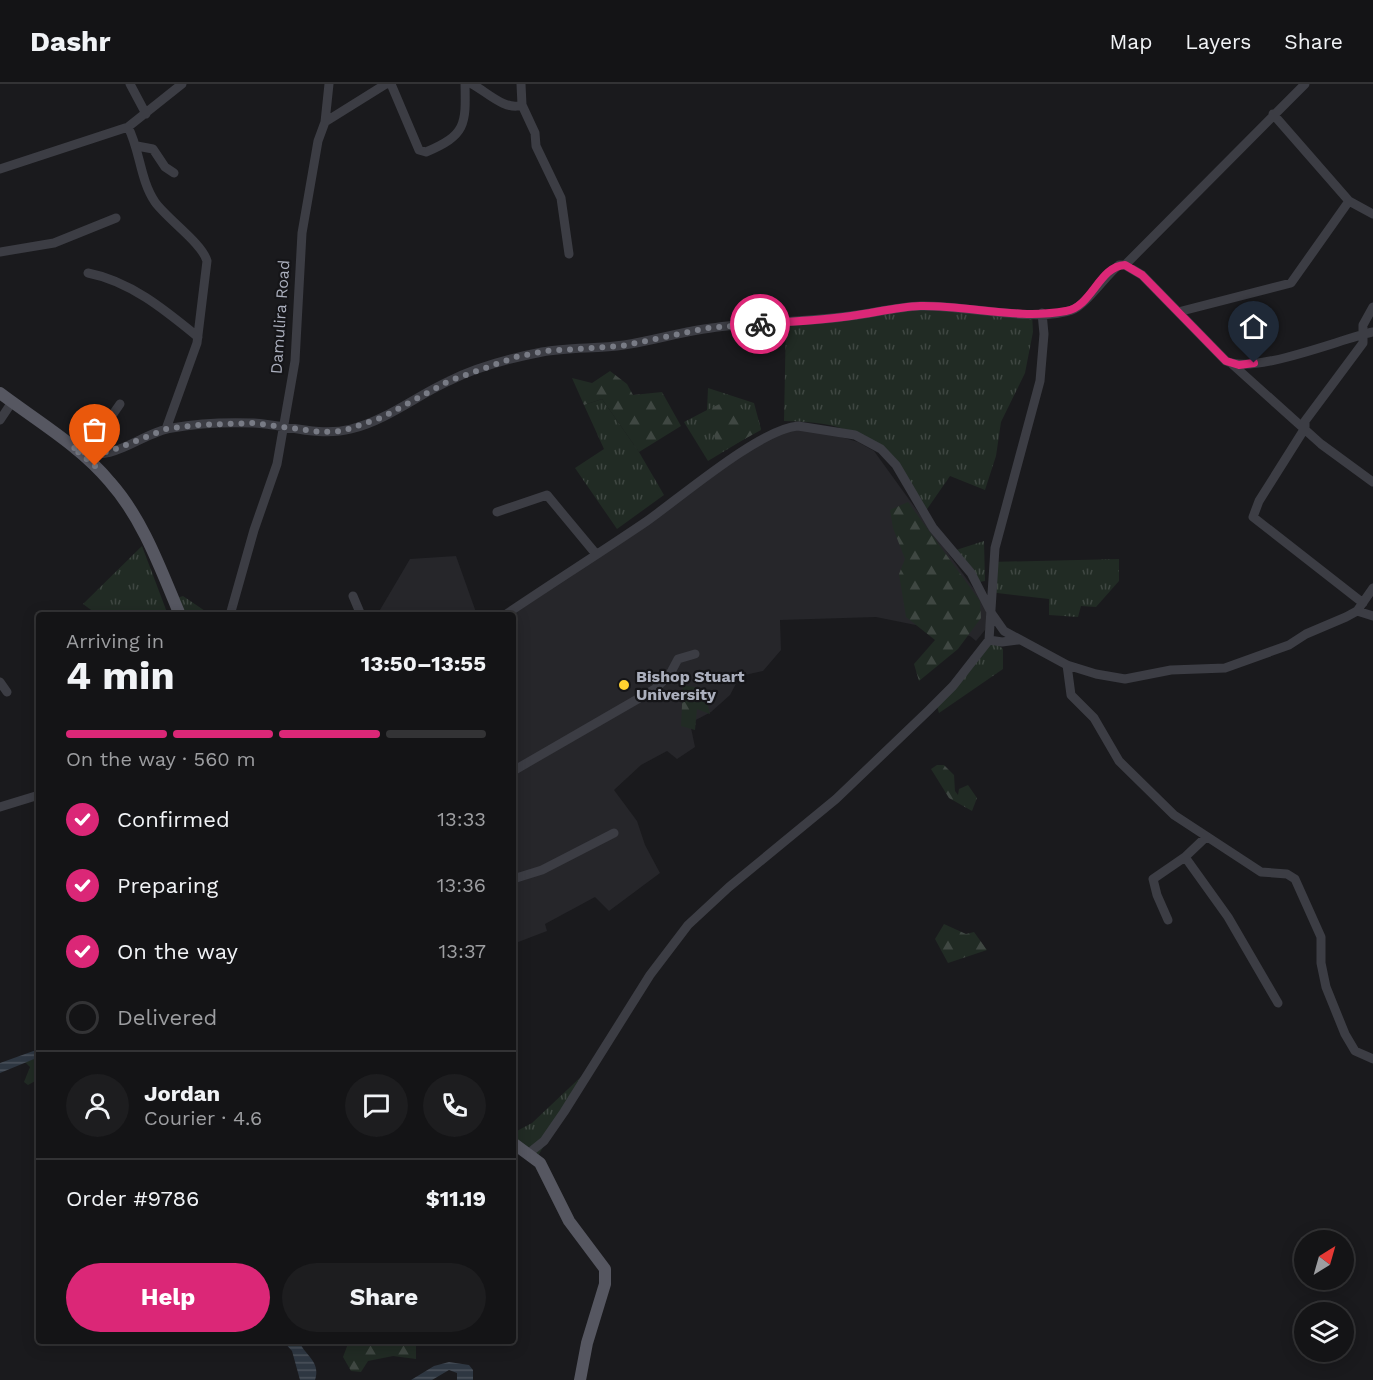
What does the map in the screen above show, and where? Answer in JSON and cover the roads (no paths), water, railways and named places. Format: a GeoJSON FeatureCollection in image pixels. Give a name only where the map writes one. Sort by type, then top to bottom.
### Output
{"type":"FeatureCollection","features":[{"type":"Feature","properties":{"kind":"main road"},"geometry":{"type":"LineString","coordinates":[[0,393],[95,466],[122,498],[146,539],[179,612]]}},
{"type":"Feature","properties":{"kind":"main road"},"geometry":{"type":"LineString","coordinates":[[516,1145],[529,1153],[544,1168],[574,1229],[605,1269],[605,1284],[587,1343],[580,1380]]}},
{"type":"Feature","properties":{"kind":"street"},"geometry":{"type":"LineString","coordinates":[[130,84],[146,114]]}},
{"type":"Feature","properties":{"kind":"street"},"geometry":{"type":"LineString","coordinates":[[0,169],[128,127],[182,84]]}},
{"type":"Feature","properties":{"kind":"street","name":"Damulira Road"},"geometry":{"type":"LineString","coordinates":[[231,612],[254,530],[277,464],[296,351],[302,233],[318,141],[325,122],[329,84]]}},
{"type":"Feature","properties":{"kind":"street"},"geometry":{"type":"LineString","coordinates":[[325,122],[386,84]]}},
{"type":"Feature","properties":{"kind":"street"},"geometry":{"type":"LineString","coordinates":[[391,84],[419,150],[426,152],[459,131],[466,118],[465,84]]}},
{"type":"Feature","properties":{"kind":"street"},"geometry":{"type":"LineString","coordinates":[[472,84],[507,106],[514,108],[522,105]]}},
{"type":"Feature","properties":{"kind":"street"},"geometry":{"type":"LineString","coordinates":[[520,84],[522,105],[535,133],[536,146],[561,198],[569,254]]}},
{"type":"Feature","properties":{"kind":"street"},"geometry":{"type":"LineString","coordinates":[[72,447],[86,453],[116,451],[166,429],[223,423],[282,426],[321,432],[353,429],[397,410],[462,375],[516,357],[545,351],[622,346],[707,328],[850,316],[918,306],[954,307],[1017,314],[1075,309],[1114,269],[1125,265],[1305,84]]}},
{"type":"Feature","properties":{"kind":"street"},"geometry":{"type":"LineString","coordinates":[[1273,114],[1349,201],[1373,214]]}},
{"type":"Feature","properties":{"kind":"street"},"geometry":{"type":"LineString","coordinates":[[128,127],[137,146],[151,196],[205,256],[206,278],[198,337],[166,429]]}},
{"type":"Feature","properties":{"kind":"street"},"geometry":{"type":"LineString","coordinates":[[137,146],[153,149],[165,167],[174,173]]}},
{"type":"Feature","properties":{"kind":"street"},"geometry":{"type":"LineString","coordinates":[[1178,312],[1291,283],[1349,201]]}},
{"type":"Feature","properties":{"kind":"street"},"geometry":{"type":"LineString","coordinates":[[0,252],[54,243],[116,218]]}},
{"type":"Feature","properties":{"kind":"street"},"geometry":{"type":"LineString","coordinates":[[1125,265],[1142,275],[1232,364],[1321,444],[1373,482]]}},
{"type":"Feature","properties":{"kind":"street"},"geometry":{"type":"LineString","coordinates":[[88,273],[113,279],[140,295],[198,337]]}},
{"type":"Feature","properties":{"kind":"street"},"geometry":{"type":"LineString","coordinates":[[1369,333],[1363,325],[1373,307]]}},
{"type":"Feature","properties":{"kind":"street"},"geometry":{"type":"LineString","coordinates":[[529,1153],[544,1141],[564,1113],[650,975],[688,925],[729,886],[836,799],[929,711],[953,686],[989,640],[995,548],[1040,381],[1044,334],[1042,313]]}},
{"type":"Feature","properties":{"kind":"street"},"geometry":{"type":"LineString","coordinates":[[1232,364],[1269,361],[1369,333]]}},
{"type":"Feature","properties":{"kind":"street"},"geometry":{"type":"LineString","coordinates":[[1369,333],[1305,421],[1305,428],[1259,501],[1253,517],[1373,616]]}},
{"type":"Feature","properties":{"kind":"street"},"geometry":{"type":"LineString","coordinates":[[0,420],[12,402]]}},
{"type":"Feature","properties":{"kind":"street"},"geometry":{"type":"LineString","coordinates":[[86,453],[120,404]]}},
{"type":"Feature","properties":{"kind":"street"},"geometry":{"type":"LineString","coordinates":[[509,612],[770,435],[798,426],[855,435],[869,441],[890,458],[933,528],[952,548],[980,586],[992,614],[1004,631],[1067,665],[1125,679],[1171,670],[1225,668],[1289,645],[1360,607],[1373,588]]}},
{"type":"Feature","properties":{"kind":"street"},"geometry":{"type":"LineString","coordinates":[[497,512],[547,495],[596,554]]}},
{"type":"Feature","properties":{"kind":"street"},"geometry":{"type":"LineString","coordinates":[[352,596],[360,612]]}},
{"type":"Feature","properties":{"kind":"street"},"geometry":{"type":"LineString","coordinates":[[989,640],[1002,642],[1017,640]]}},
{"type":"Feature","properties":{"kind":"street"},"geometry":{"type":"LineString","coordinates":[[516,769],[655,689],[670,674],[678,659],[695,654]]}},
{"type":"Feature","properties":{"kind":"street"},"geometry":{"type":"LineString","coordinates":[[1067,665],[1071,695],[1094,718],[1119,761],[1174,815],[1262,872],[1287,874],[1294,879],[1321,937],[1321,963],[1326,987],[1345,1034],[1356,1051],[1373,1059]]}},
{"type":"Feature","properties":{"kind":"street"},"geometry":{"type":"LineString","coordinates":[[0,682],[7,692]]}},
{"type":"Feature","properties":{"kind":"street"},"geometry":{"type":"LineString","coordinates":[[0,807],[36,796]]}},
{"type":"Feature","properties":{"kind":"street"},"geometry":{"type":"LineString","coordinates":[[516,878],[542,870],[614,833]]}},
{"type":"Feature","properties":{"kind":"street"},"geometry":{"type":"LineString","coordinates":[[1168,920],[1153,879],[1185,857],[1206,837]]}},
{"type":"Feature","properties":{"kind":"street"},"geometry":{"type":"LineString","coordinates":[[1185,857],[1228,917],[1278,1003]]}},
{"type":"Feature","properties":{"kind":"water"},"geometry":{"type":"Polygon","coordinates":[[[36,1050],[36,1058],[0,1073],[0,1063],[36,1050]]]}},
{"type":"Feature","properties":{"kind":"water"},"geometry":{"type":"Polygon","coordinates":[[[286,1344],[301,1344],[316,1368],[315,1380],[300,1380],[292,1351],[286,1344]]]}},
{"type":"Feature","properties":{"kind":"water"},"geometry":{"type":"Polygon","coordinates":[[[449,1362],[469,1365],[473,1370],[473,1380],[457,1380],[457,1373],[449,1370],[432,1380],[411,1380],[434,1366],[449,1362]]]}},
{"type":"Feature","properties":{"kind":"place","name":"Bishop Stuart University"},"geometry":{"type":"Point","coordinates":[624,685]}}]}
